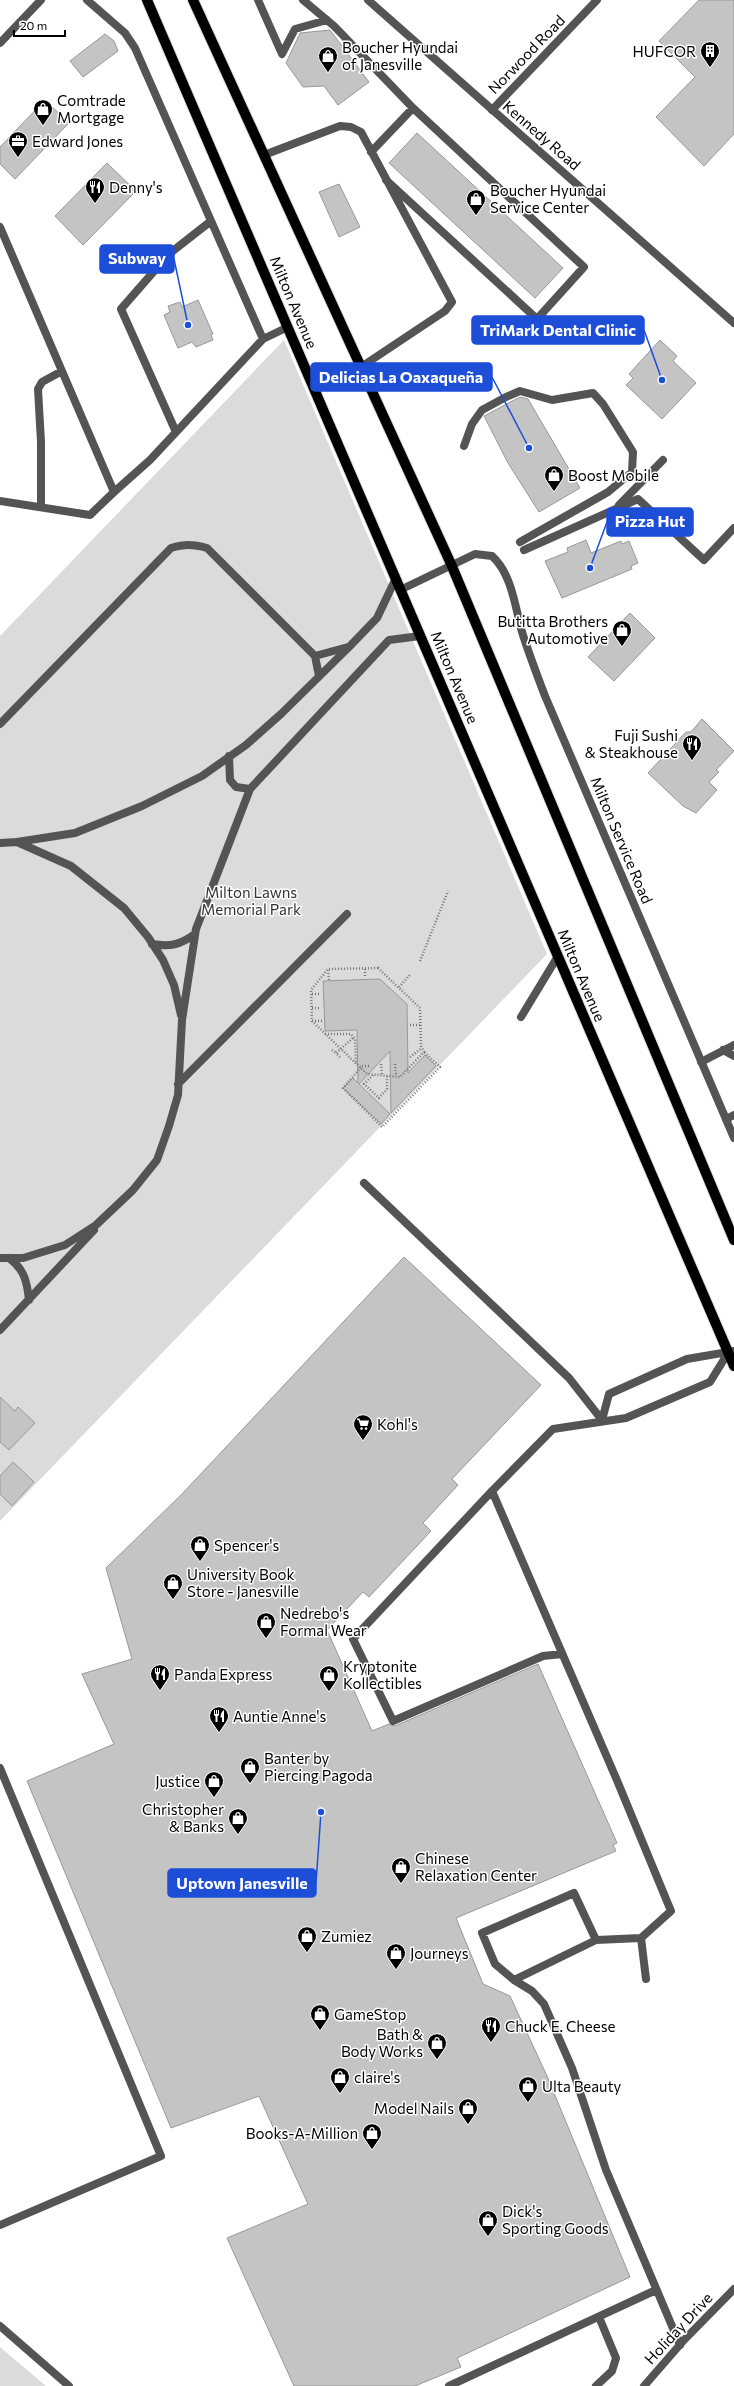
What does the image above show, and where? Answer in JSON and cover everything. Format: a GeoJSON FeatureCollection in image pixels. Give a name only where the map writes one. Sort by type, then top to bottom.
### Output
{"type":"FeatureCollection","features":[{"type":"Feature","properties":{"kind":"main road","name":"Milton Avenue"},"geometry":{"type":"LineString","coordinates":[[147,0],[558,956],[731,1352],[734,1366]]}},
{"type":"Feature","properties":{"kind":"main road"},"geometry":{"type":"LineString","coordinates":[[193,0],[451,564],[734,1240]]}},
{"type":"Feature","properties":{"kind":"street"},"geometry":{"type":"LineString","coordinates":[[0,43],[41,0]]}},
{"type":"Feature","properties":{"kind":"street"},"geometry":{"type":"LineString","coordinates":[[87,0],[125,33],[135,48],[263,339]]}},
{"type":"Feature","properties":{"kind":"street"},"geometry":{"type":"LineString","coordinates":[[258,0],[282,54],[295,29],[327,20]]}},
{"type":"Feature","properties":{"kind":"street"},"geometry":{"type":"LineString","coordinates":[[303,0],[327,20],[413,108],[584,267],[537,319],[386,180]]}},
{"type":"Feature","properties":{"kind":"street","name":"Kennedy Road"},"geometry":{"type":"LineString","coordinates":[[368,0],[734,323]]}},
{"type":"Feature","properties":{"kind":"street","name":"Norwood Road"},"geometry":{"type":"LineString","coordinates":[[492,110],[597,0]]}},
{"type":"Feature","properties":{"kind":"street"},"geometry":{"type":"LineString","coordinates":[[371,152],[413,108]]}},
{"type":"Feature","properties":{"kind":"street"},"geometry":{"type":"LineString","coordinates":[[264,155],[340,126],[351,127],[361,132],[452,302],[445,311],[361,367]]}},
{"type":"Feature","properties":{"kind":"street"},"geometry":{"type":"LineString","coordinates":[[176,432],[121,309],[169,254],[212,222]]}},
{"type":"Feature","properties":{"kind":"street"},"geometry":{"type":"LineString","coordinates":[[0,227],[114,492]]}},
{"type":"Feature","properties":{"kind":"street"},"geometry":{"type":"LineString","coordinates":[[0,501],[90,515],[150,460],[263,339],[288,327]]}},
{"type":"Feature","properties":{"kind":"street"},"geometry":{"type":"LineString","coordinates":[[41,508],[41,442],[38,389],[42,382],[62,371]]}},
{"type":"Feature","properties":{"kind":"street"},"geometry":{"type":"LineString","coordinates":[[464,446],[472,424],[482,410],[520,391],[552,400],[593,393],[603,404],[633,452],[632,472],[608,492],[520,542]]}},
{"type":"Feature","properties":{"kind":"street"},"geometry":{"type":"LineString","coordinates":[[616,509],[663,460]]}},
{"type":"Feature","properties":{"kind":"street"},"geometry":{"type":"LineString","coordinates":[[524,550],[638,499],[704,560],[734,528]]}},
{"type":"Feature","properties":{"kind":"street"},"geometry":{"type":"LineString","coordinates":[[0,724],[171,548],[184,545],[194,544],[207,548],[315,656],[319,676]]}},
{"type":"Feature","properties":{"kind":"street","name":"Milton Service Road"},"geometry":{"type":"LineString","coordinates":[[400,590],[451,564],[475,554],[483,553],[496,559],[506,576],[522,632],[540,682],[733,1135]]}},
{"type":"Feature","properties":{"kind":"street"},"geometry":{"type":"LineString","coordinates":[[0,843],[16,842],[75,832],[142,806],[202,776],[281,714],[349,647],[377,618],[396,578]]}},
{"type":"Feature","properties":{"kind":"street"},"geometry":{"type":"LineString","coordinates":[[0,1258],[23,1258],[65,1245],[96,1224],[134,1190],[156,1160],[169,1126],[178,1084],[182,1020],[195,934],[250,789],[389,640],[420,636]]}},
{"type":"Feature","properties":{"kind":"street"},"geometry":{"type":"LineString","coordinates":[[315,656],[349,647]]}},
{"type":"Feature","properties":{"kind":"street"},"geometry":{"type":"LineString","coordinates":[[229,756],[230,780],[236,787],[250,789]]}},
{"type":"Feature","properties":{"kind":"street"},"geometry":{"type":"LineString","coordinates":[[16,842],[71,866],[124,908],[163,960],[174,985],[182,1020]]}},
{"type":"Feature","properties":{"kind":"street"},"geometry":{"type":"LineString","coordinates":[[178,1084],[347,914]]}},
{"type":"Feature","properties":{"kind":"street"},"geometry":{"type":"LineString","coordinates":[[152,944],[168,947],[184,942],[195,934]]}},
{"type":"Feature","properties":{"kind":"street"},"geometry":{"type":"LineString","coordinates":[[521,1017],[558,956]]}},
{"type":"Feature","properties":{"kind":"street"},"geometry":{"type":"LineString","coordinates":[[701,1062],[734,1045]]}},
{"type":"Feature","properties":{"kind":"street"},"geometry":{"type":"LineString","coordinates":[[723,1050],[734,1056]]}},
{"type":"Feature","properties":{"kind":"street"},"geometry":{"type":"LineString","coordinates":[[726,1119],[734,1115]]}},
{"type":"Feature","properties":{"kind":"street"},"geometry":{"type":"LineString","coordinates":[[364,1183],[569,1378],[602,1420]]}},
{"type":"Feature","properties":{"kind":"street"},"geometry":{"type":"LineString","coordinates":[[0,1330],[112,1210]]}},
{"type":"Feature","properties":{"kind":"street"},"geometry":{"type":"LineString","coordinates":[[9,1258],[17,1264],[25,1276],[28,1300]]}},
{"type":"Feature","properties":{"kind":"street"},"geometry":{"type":"LineString","coordinates":[[602,1420],[609,1394],[687,1359],[731,1352]]}},
{"type":"Feature","properties":{"kind":"street"},"geometry":{"type":"LineString","coordinates":[[562,1654],[544,1656],[393,1721],[353,1639],[492,1491],[553,1429],[602,1420],[626,1418],[710,1382],[731,1352]]}},
{"type":"Feature","properties":{"kind":"street"},"geometry":{"type":"LineString","coordinates":[[492,1491],[671,1911],[641,1938],[596,1940],[514,1980]]}},
{"type":"Feature","properties":{"kind":"street"},"geometry":{"type":"LineString","coordinates":[[0,1768],[161,2156],[0,2225]]}},
{"type":"Feature","properties":{"kind":"street"},"geometry":{"type":"LineString","coordinates":[[596,1940],[574,1893],[482,1933],[495,1964],[514,1980],[532,1991],[544,2004],[572,2068],[606,2170],[680,2345]]}},
{"type":"Feature","properties":{"kind":"street"},"geometry":{"type":"LineString","coordinates":[[641,1938],[646,1979]]}},
{"type":"Feature","properties":{"kind":"street","name":"Holiday Drive"},"geometry":{"type":"LineString","coordinates":[[644,2386],[680,2345],[734,2289]]}},
{"type":"Feature","properties":{"kind":"street"},"geometry":{"type":"LineString","coordinates":[[449,2386],[656,2290]]}},
{"type":"Feature","properties":{"kind":"street"},"geometry":{"type":"LineString","coordinates":[[596,2386],[612,2371],[616,2358],[599,2317]]}},
{"type":"Feature","properties":{"kind":"street"},"geometry":{"type":"LineString","coordinates":[[0,2326],[69,2386]]}},
{"type":"Feature","properties":{"kind":"path"},"geometry":{"type":"LineString","coordinates":[[420,961],[448,891]]}},
{"type":"Feature","properties":{"kind":"path"},"geometry":{"type":"LineString","coordinates":[[328,969],[378,968],[420,1008],[422,1048],[424,1052],[440,1067],[382,1127],[343,1088],[360,1068],[369,1066]]}},
{"type":"Feature","properties":{"kind":"path"},"geometry":{"type":"LineString","coordinates":[[328,969],[329,980]]}},
{"type":"Feature","properties":{"kind":"path"},"geometry":{"type":"LineString","coordinates":[[328,969],[311,990],[312,1021],[360,1068],[373,1075],[400,1077],[424,1052]]}},
{"type":"Feature","properties":{"kind":"path"},"geometry":{"type":"LineString","coordinates":[[365,969],[365,977]]}},
{"type":"Feature","properties":{"kind":"path"},"geometry":{"type":"LineString","coordinates":[[399,987],[411,974]]}},
{"type":"Feature","properties":{"kind":"path"},"geometry":{"type":"LineString","coordinates":[[312,994],[321,994]]}},
{"type":"Feature","properties":{"kind":"path"},"geometry":{"type":"LineString","coordinates":[[312,1008],[321,1008]]}},
{"type":"Feature","properties":{"kind":"path"},"geometry":{"type":"LineString","coordinates":[[312,1021],[323,1021]]}},
{"type":"Feature","properties":{"kind":"path"},"geometry":{"type":"LineString","coordinates":[[410,1025],[420,1025]]}},
{"type":"Feature","properties":{"kind":"path"},"geometry":{"type":"LineString","coordinates":[[325,1034],[351,1034],[354,1037]]}},
{"type":"Feature","properties":{"kind":"path"},"geometry":{"type":"LineString","coordinates":[[336,1053],[354,1037]]}},
{"type":"Feature","properties":{"kind":"path"},"geometry":{"type":"LineString","coordinates":[[354,1037],[356,1064]]}},
{"type":"Feature","properties":{"kind":"path"},"geometry":{"type":"LineString","coordinates":[[410,1057],[422,1048]]}},
{"type":"Feature","properties":{"kind":"path"},"geometry":{"type":"LineString","coordinates":[[332,1050],[340,1057]]}},
{"type":"Feature","properties":{"kind":"path"},"geometry":{"type":"LineString","coordinates":[[381,1064],[382,1076]]}},
{"type":"Feature","properties":{"kind":"path"},"geometry":{"type":"LineString","coordinates":[[395,1064],[396,1076]]}},
{"type":"Feature","properties":{"kind":"path"},"geometry":{"type":"LineString","coordinates":[[373,1075],[364,1084],[379,1098],[387,1089],[387,1076]]}},
{"type":"Feature","properties":{"kind":"green space","name":"Milton Lawns Memorial Park"},"geometry":{"type":"Polygon","coordinates":[[[284,340],[547,954],[0,1521],[0,636],[284,340]]]}},
{"type":"Feature","properties":{"kind":"green space"},"geometry":{"type":"Polygon","coordinates":[[[0,2347],[46,2386],[0,2386],[0,2347]]]}},
{"type":"Feature","properties":{"kind":"building"},"geometry":{"type":"Polygon","coordinates":[[[699,0],[734,0],[734,134],[704,166],[656,117],[695,77],[659,41],[699,0]]]}},
{"type":"Feature","properties":{"kind":"building","name":"Boucher Hyundai of Janesville"},"geometry":{"type":"Polygon","coordinates":[[[330,30],[369,82],[338,105],[324,86],[303,87],[286,63],[300,33],[330,30]]]}},
{"type":"Feature","properties":{"kind":"building"},"geometry":{"type":"Polygon","coordinates":[[[105,34],[114,41],[118,51],[83,77],[70,61],[105,34]]]}},
{"type":"Feature","properties":{"kind":"building"},"geometry":{"type":"Polygon","coordinates":[[[45,100],[69,123],[15,179],[0,164],[0,147],[45,100]]]}},
{"type":"Feature","properties":{"kind":"building","name":"Boucher Hyundai Service Center"},"geometry":{"type":"Polygon","coordinates":[[[417,133],[563,268],[535,298],[389,163],[417,133]]]}},
{"type":"Feature","properties":{"kind":"building","name":"Denny's"},"geometry":{"type":"Polygon","coordinates":[[[107,163],[136,191],[83,245],[55,216],[107,163]]]}},
{"type":"Feature","properties":{"kind":"building"},"geometry":{"type":"Polygon","coordinates":[[[339,184],[360,227],[339,237],[319,192],[339,184]]]}},
{"type":"Feature","properties":{"kind":"building"},"geometry":{"type":"Polygon","coordinates":[[[198,300],[213,334],[211,335],[213,340],[196,347],[192,342],[178,348],[164,315],[170,312],[168,306],[180,302],[182,307],[198,300]]]}},
{"type":"Feature","properties":{"kind":"building"},"geometry":{"type":"Polygon","coordinates":[[[660,340],[677,356],[673,361],[696,383],[662,419],[626,385],[633,378],[629,374],[660,340]]]}},
{"type":"Feature","properties":{"kind":"building"},"geometry":{"type":"Polygon","coordinates":[[[520,397],[528,399],[580,488],[539,512],[508,463],[484,416],[520,397]]]}},
{"type":"Feature","properties":{"kind":"building"},"geometry":{"type":"Polygon","coordinates":[[[586,540],[591,553],[621,541],[622,544],[629,541],[638,563],[631,566],[632,569],[562,598],[545,561],[568,552],[567,548],[586,540]]]}},
{"type":"Feature","properties":{"kind":"building","name":"Butitta Brothers Automotive"},"geometry":{"type":"Polygon","coordinates":[[[630,613],[655,638],[614,681],[588,657],[630,613]]]}},
{"type":"Feature","properties":{"kind":"building","name":"Fuji Sushi & Steakhouse"},"geometry":{"type":"Polygon","coordinates":[[[702,719],[734,751],[716,770],[719,772],[709,782],[717,790],[696,813],[683,806],[648,773],[686,732],[691,732],[702,719]]]}},
{"type":"Feature","properties":{"kind":"building"},"geometry":{"type":"Polygon","coordinates":[[[380,979],[407,1004],[408,1073],[425,1055],[436,1066],[391,1113],[390,1051],[359,1084],[390,1114],[381,1124],[343,1088],[353,1078],[358,1083],[357,1030],[325,1031],[323,981],[380,979]]]}},
{"type":"Feature","properties":{"kind":"building"},"geometry":{"type":"Polygon","coordinates":[[[404,1257],[541,1385],[452,1479],[458,1485],[423,1523],[431,1531],[369,1597],[363,1592],[327,1630],[372,1731],[389,1724],[395,1726],[538,1664],[617,1843],[613,1845],[616,1851],[456,1918],[483,1984],[510,1996],[547,2076],[630,2277],[457,2358],[461,2367],[415,2386],[294,2386],[227,2238],[308,2204],[259,2096],[171,2128],[27,1781],[114,1744],[82,1674],[132,1659],[106,1568],[182,1494],[404,1257]]]}},
{"type":"Feature","properties":{"kind":"building"},"geometry":{"type":"Polygon","coordinates":[[[0,1397],[15,1411],[18,1407],[35,1423],[9,1450],[0,1442],[0,1397]]]}},
{"type":"Feature","properties":{"kind":"building"},"geometry":{"type":"Polygon","coordinates":[[[13,1462],[34,1482],[12,1506],[0,1494],[0,1476],[13,1462]]]}},
{"type":"Feature","properties":{"kind":"place","name":"HUFCOR"},"geometry":{"type":"Point","coordinates":[710,68]}},
{"type":"Feature","properties":{"kind":"place","name":"Boucher Hyundai of Janesville"},"geometry":{"type":"Point","coordinates":[328,73]}},
{"type":"Feature","properties":{"kind":"place","name":"Comtrade Mortgage"},"geometry":{"type":"Point","coordinates":[43,126]}},
{"type":"Feature","properties":{"kind":"place","name":"Edward Jones"},"geometry":{"type":"Point","coordinates":[18,158]}},
{"type":"Feature","properties":{"kind":"place","name":"Denny's"},"geometry":{"type":"Point","coordinates":[95,204]}},
{"type":"Feature","properties":{"kind":"place","name":"Boucher Hyundai Service Center"},"geometry":{"type":"Point","coordinates":[476,216]}},
{"type":"Feature","properties":{"kind":"place","name":"Subway"},"geometry":{"type":"Point","coordinates":[188,325]}},
{"type":"Feature","properties":{"kind":"place","name":"TriMark Dental Clinic"},"geometry":{"type":"Point","coordinates":[662,380]}},
{"type":"Feature","properties":{"kind":"place","name":"Delicias La Oaxaqueña"},"geometry":{"type":"Point","coordinates":[529,448]}},
{"type":"Feature","properties":{"kind":"place","name":"Boost Mobile"},"geometry":{"type":"Point","coordinates":[554,492]}},
{"type":"Feature","properties":{"kind":"place","name":"Pizza Hut"},"geometry":{"type":"Point","coordinates":[590,568]}},
{"type":"Feature","properties":{"kind":"place","name":"Butitta Brothers Automotive"},"geometry":{"type":"Point","coordinates":[622,647]}},
{"type":"Feature","properties":{"kind":"place","name":"Fuji Sushi & Steakhouse"},"geometry":{"type":"Point","coordinates":[692,761]}},
{"type":"Feature","properties":{"kind":"place","name":"Kohl's"},"geometry":{"type":"Point","coordinates":[363,1441]}},
{"type":"Feature","properties":{"kind":"place","name":"Spencer's"},"geometry":{"type":"Point","coordinates":[200,1562]}},
{"type":"Feature","properties":{"kind":"place","name":"University Book Store - Janesville"},"geometry":{"type":"Point","coordinates":[173,1600]}},
{"type":"Feature","properties":{"kind":"place","name":"Nedrebo's Formal Wear"},"geometry":{"type":"Point","coordinates":[266,1639]}},
{"type":"Feature","properties":{"kind":"place","name":"Panda Express"},"geometry":{"type":"Point","coordinates":[160,1691]}},
{"type":"Feature","properties":{"kind":"place","name":"Kryptonite Kollectibles"},"geometry":{"type":"Point","coordinates":[329,1692]}},
{"type":"Feature","properties":{"kind":"place","name":"Auntie Anne's"},"geometry":{"type":"Point","coordinates":[219,1733]}},
{"type":"Feature","properties":{"kind":"place","name":"Banter by Piercing Pagoda"},"geometry":{"type":"Point","coordinates":[250,1784]}},
{"type":"Feature","properties":{"kind":"place","name":"Justice"},"geometry":{"type":"Point","coordinates":[214,1798]}},
{"type":"Feature","properties":{"kind":"place","name":"Uptown Janesville"},"geometry":{"type":"Point","coordinates":[321,1812]}},
{"type":"Feature","properties":{"kind":"place","name":"Christopher & Banks"},"geometry":{"type":"Point","coordinates":[238,1835]}},
{"type":"Feature","properties":{"kind":"place","name":"Chinese Relaxation Center"},"geometry":{"type":"Point","coordinates":[401,1884]}},
{"type":"Feature","properties":{"kind":"place","name":"Zumiez"},"geometry":{"type":"Point","coordinates":[307,1953]}},
{"type":"Feature","properties":{"kind":"place","name":"Journeys"},"geometry":{"type":"Point","coordinates":[396,1970]}},
{"type":"Feature","properties":{"kind":"place","name":"GameStop"},"geometry":{"type":"Point","coordinates":[320,2031]}},
{"type":"Feature","properties":{"kind":"place","name":"Chuck E. Cheese"},"geometry":{"type":"Point","coordinates":[491,2043]}},
{"type":"Feature","properties":{"kind":"place","name":"Bath & Body Works"},"geometry":{"type":"Point","coordinates":[437,2060]}},
{"type":"Feature","properties":{"kind":"place","name":"claire's"},"geometry":{"type":"Point","coordinates":[340,2094]}},
{"type":"Feature","properties":{"kind":"place","name":"Ulta Beauty"},"geometry":{"type":"Point","coordinates":[528,2103]}},
{"type":"Feature","properties":{"kind":"place","name":"Model Nails"},"geometry":{"type":"Point","coordinates":[468,2125]}},
{"type":"Feature","properties":{"kind":"place","name":"Books-A-Million"},"geometry":{"type":"Point","coordinates":[372,2150]}},
{"type":"Feature","properties":{"kind":"place","name":"Dick's Sporting Goods"},"geometry":{"type":"Point","coordinates":[488,2237]}}]}
